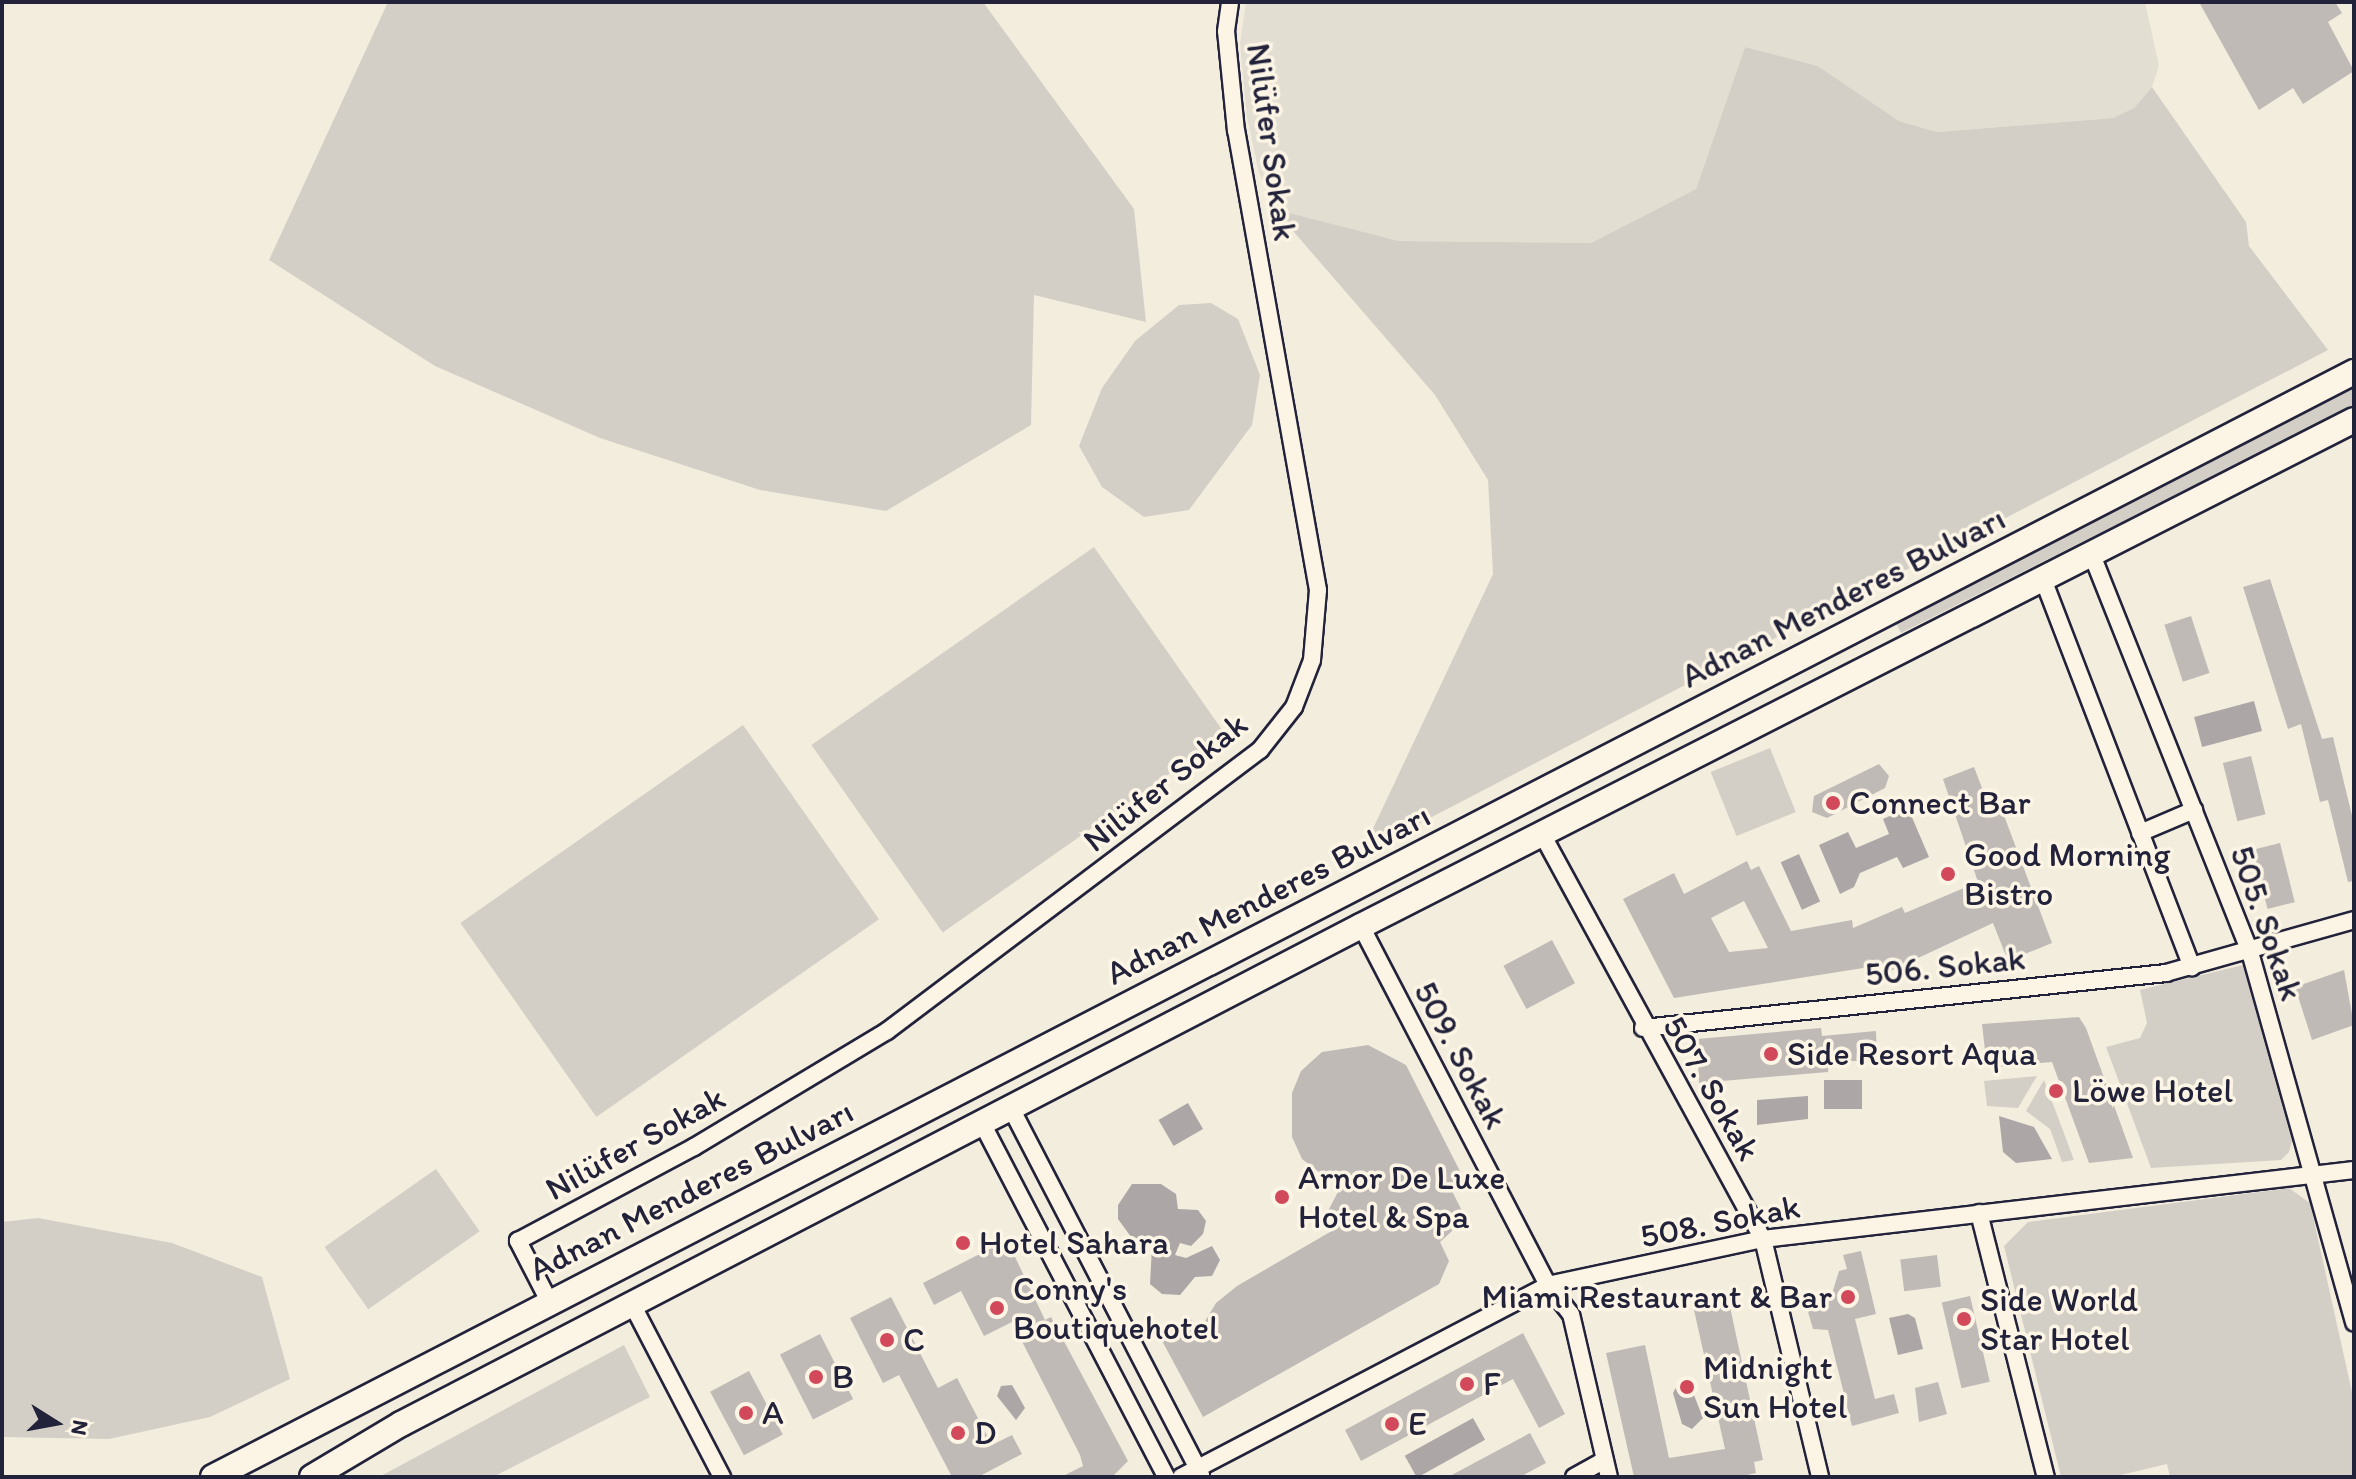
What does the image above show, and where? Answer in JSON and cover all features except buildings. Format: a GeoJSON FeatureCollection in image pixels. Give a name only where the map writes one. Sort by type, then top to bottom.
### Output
{"type":"FeatureCollection","features":[{"type":"Feature","properties":{"kind":"main road","name":"Adnan Menderes Bulvarı"},"geometry":{"type":"LineString","coordinates":[[213,1477],[2354,372]]}},
{"type":"Feature","properties":{"kind":"main road","name":"Adnan Menderes Bulvarı"},"geometry":{"type":"LineString","coordinates":[[312,1477],[401,1424],[1012,1110],[1361,926],[2354,420]]}},
{"type":"Feature","properties":{"kind":"street","name":"Nilüfer Sokak"},"geometry":{"type":"LineString","coordinates":[[549,1301],[518,1241],[694,1147],[887,1031],[1260,750],[1294,707],[1312,660],[1318,590],[1236,131],[1226,31],[1230,2]]}},
{"type":"Feature","properties":{"kind":"street","name":"505. Sokak"},"geometry":{"type":"LineString","coordinates":[[2092,555],[2250,952],[2354,1323]]}},
{"type":"Feature","properties":{"kind":"street"},"geometry":{"type":"LineString","coordinates":[[2043,579],[2192,967]]}},
{"type":"Feature","properties":{"kind":"street"},"geometry":{"type":"LineString","coordinates":[[2140,833],[2194,810]]}},
{"type":"Feature","properties":{"kind":"street","name":"507. Sokak"},"geometry":{"type":"LineString","coordinates":[[1542,834],[1643,1028],[1763,1239],[1820,1477]]}},
{"type":"Feature","properties":{"kind":"street","name":"506. Sokak"},"geometry":{"type":"LineString","coordinates":[[1643,1028],[2192,967],[2354,920]]}},
{"type":"Feature","properties":{"kind":"street","name":"509. Sokak"},"geometry":{"type":"LineString","coordinates":[[1361,926],[1548,1285],[1571,1314],[1609,1477]]}},
{"type":"Feature","properties":{"kind":"street"},"geometry":{"type":"LineString","coordinates":[[1012,1110],[1200,1472]]}},
{"type":"Feature","properties":{"kind":"street"},"geometry":{"type":"LineString","coordinates":[[983,1125],[1166,1477]]}},
{"type":"Feature","properties":{"kind":"street","name":"508. Sokak"},"geometry":{"type":"LineString","coordinates":[[1181,1477],[1200,1472],[1548,1285],[1763,1239],[2354,1170]]}},
{"type":"Feature","properties":{"kind":"street"},"geometry":{"type":"LineString","coordinates":[[1979,1213],[2046,1477]]}},
{"type":"Feature","properties":{"kind":"street"},"geometry":{"type":"LineString","coordinates":[[633,1306],[722,1477]]}},
{"type":"Feature","properties":{"kind":"street"},"geometry":{"type":"LineString","coordinates":[[1574,1477],[1605,1460]]}},
{"type":"Feature","properties":{"kind":"shaded area"},"geometry":{"type":"Polygon","coordinates":[[[388,2],[983,2],[1134,209],[1146,322],[1034,295],[1031,425],[886,511],[760,490],[600,438],[435,366],[269,260],[388,2]]]}},
{"type":"Feature","properties":{"kind":"shaded area"},"geometry":{"type":"Polygon","coordinates":[[[1246,2],[2145,2],[2159,66],[2152,87],[2134,108],[2113,118],[1937,132],[1899,121],[1818,66],[1745,47],[1696,189],[1591,243],[1399,241],[1274,209],[1259,173],[1247,117],[1240,43],[1246,2]]]}},
{"type":"Feature","properties":{"kind":"shaded area"},"geometry":{"type":"Polygon","coordinates":[[[1745,47],[1818,66],[1899,121],[1937,132],[2113,118],[2134,108],[2152,87],[2246,222],[2249,246],[2328,350],[1361,854],[1493,574],[1488,480],[1435,395],[1274,209],[1399,241],[1591,243],[1696,189],[1745,47]]]}},
{"type":"Feature","properties":{"kind":"shaded area"},"geometry":{"type":"Polygon","coordinates":[[[1211,303],[1238,319],[1260,375],[1252,425],[1189,510],[1144,517],[1102,487],[1079,446],[1102,388],[1135,341],[1179,305],[1211,303]]]}},
{"type":"Feature","properties":{"kind":"shaded area"},"geometry":{"type":"Polygon","coordinates":[[[2354,388],[2354,405],[1901,633],[1896,623],[2354,388]]]}},
{"type":"Feature","properties":{"kind":"shaded area"},"geometry":{"type":"Polygon","coordinates":[[[1094,547],[1225,735],[943,932],[811,745],[1094,547]]]}},
{"type":"Feature","properties":{"kind":"shaded area"},"geometry":{"type":"Polygon","coordinates":[[[2254,701],[2262,731],[2202,747],[2194,717],[2254,701]]]}},
{"type":"Feature","properties":{"kind":"shaded area"},"geometry":{"type":"Polygon","coordinates":[[[743,725],[879,919],[596,1117],[460,923],[743,725]]]}},
{"type":"Feature","properties":{"kind":"shaded area"},"geometry":{"type":"Polygon","coordinates":[[[1770,748],[1796,812],[1737,836],[1711,772],[1770,748]]]}},
{"type":"Feature","properties":{"kind":"shaded area"},"geometry":{"type":"Polygon","coordinates":[[[1908,808],[1929,857],[1903,868],[1897,857],[1860,873],[1854,887],[1840,894],[1819,845],[1848,832],[1856,848],[1889,834],[1883,819],[1908,808]]]}},
{"type":"Feature","properties":{"kind":"shaded area"},"geometry":{"type":"Polygon","coordinates":[[[1799,854],[1820,902],[1802,910],[1781,862],[1799,854]]]}},
{"type":"Feature","properties":{"kind":"shaded area"},"geometry":{"type":"Polygon","coordinates":[[[2243,965],[2292,1141],[2289,1152],[2281,1160],[2151,1168],[2106,1047],[2140,1038],[2147,1023],[2140,990],[2243,965]]]}},
{"type":"Feature","properties":{"kind":"shaded area"},"geometry":{"type":"Polygon","coordinates":[[[2037,1076],[2018,1108],[1987,1106],[1984,1081],[2037,1076]]]}},
{"type":"Feature","properties":{"kind":"shaded area"},"geometry":{"type":"Polygon","coordinates":[[[1824,1080],[1862,1080],[1862,1109],[1824,1109],[1824,1080]]]}},
{"type":"Feature","properties":{"kind":"shaded area"},"geometry":{"type":"Polygon","coordinates":[[[2044,1080],[2074,1160],[2062,1162],[2050,1129],[2026,1111],[2044,1080]]]}},
{"type":"Feature","properties":{"kind":"shaded area"},"geometry":{"type":"Polygon","coordinates":[[[1808,1096],[1808,1119],[1757,1125],[1757,1100],[1808,1096]]]}},
{"type":"Feature","properties":{"kind":"shaded area"},"geometry":{"type":"Polygon","coordinates":[[[1188,1103],[1203,1129],[1174,1146],[1159,1120],[1188,1103]]]}},
{"type":"Feature","properties":{"kind":"shaded area"},"geometry":{"type":"Polygon","coordinates":[[[1999,1116],[2034,1127],[2052,1159],[2016,1163],[2003,1152],[1999,1116]]]}},
{"type":"Feature","properties":{"kind":"shaded area"},"geometry":{"type":"Polygon","coordinates":[[[436,1169],[480,1231],[368,1309],[325,1247],[436,1169]]]}},
{"type":"Feature","properties":{"kind":"shaded area"},"geometry":{"type":"Polygon","coordinates":[[[1132,1184],[1161,1184],[1176,1194],[1178,1209],[1198,1210],[1206,1221],[1203,1234],[1191,1246],[1180,1243],[1175,1255],[1186,1258],[1212,1246],[1220,1260],[1212,1276],[1195,1277],[1180,1295],[1162,1294],[1150,1284],[1152,1246],[1134,1241],[1118,1219],[1118,1205],[1132,1184]]]}},
{"type":"Feature","properties":{"kind":"shaded area"},"geometry":{"type":"Polygon","coordinates":[[[2289,1188],[2310,1203],[2354,1401],[2354,1477],[2170,1477],[2167,1464],[2112,1477],[2061,1477],[2004,1246],[2028,1222],[2289,1188]]]}},
{"type":"Feature","properties":{"kind":"shaded area"},"geometry":{"type":"Polygon","coordinates":[[[38,1218],[172,1243],[262,1277],[290,1379],[210,1417],[109,1439],[2,1437],[2,1222],[38,1218]]]}},
{"type":"Feature","properties":{"kind":"shaded area"},"geometry":{"type":"Polygon","coordinates":[[[1908,1314],[1915,1318],[1923,1349],[1898,1355],[1889,1318],[1908,1314]]]}},
{"type":"Feature","properties":{"kind":"shaded area"},"geometry":{"type":"Polygon","coordinates":[[[624,1345],[650,1397],[493,1477],[379,1477],[624,1345]]]}},
{"type":"Feature","properties":{"kind":"shaded area"},"geometry":{"type":"Polygon","coordinates":[[[1688,1380],[1703,1418],[1692,1429],[1682,1424],[1673,1393],[1679,1382],[1688,1380]]]}},
{"type":"Feature","properties":{"kind":"shaded area"},"geometry":{"type":"Polygon","coordinates":[[[1012,1385],[1025,1408],[1016,1420],[997,1396],[1001,1386],[1012,1385]]]}},
{"type":"Feature","properties":{"kind":"shaded area"},"geometry":{"type":"Polygon","coordinates":[[[1473,1418],[1485,1440],[1418,1477],[1405,1456],[1473,1418]]]}},
{"type":"Feature","properties":{"kind":"place","name":"Connect Bar"},"geometry":{"type":"Point","coordinates":[1833,803]}},
{"type":"Feature","properties":{"kind":"place","name":"Good Morning Bistro"},"geometry":{"type":"Point","coordinates":[1948,874]}},
{"type":"Feature","properties":{"kind":"place","name":"Side Resort Aqua"},"geometry":{"type":"Point","coordinates":[1771,1054]}},
{"type":"Feature","properties":{"kind":"place","name":"Löwe Hotel"},"geometry":{"type":"Point","coordinates":[2056,1091]}},
{"type":"Feature","properties":{"kind":"place","name":"Arnor De Luxe Hotel & Spa"},"geometry":{"type":"Point","coordinates":[1282,1197]}},
{"type":"Feature","properties":{"kind":"place","name":"Hotel Sahara"},"geometry":{"type":"Point","coordinates":[963,1243]}},
{"type":"Feature","properties":{"kind":"place","name":"Miami Restaurant & Bar"},"geometry":{"type":"Point","coordinates":[1848,1297]}},
{"type":"Feature","properties":{"kind":"place","name":"Conny's Boutiquehotel"},"geometry":{"type":"Point","coordinates":[997,1308]}},
{"type":"Feature","properties":{"kind":"place","name":"Side World Star Hotel"},"geometry":{"type":"Point","coordinates":[1964,1319]}},
{"type":"Feature","properties":{"kind":"place","name":"C"},"geometry":{"type":"Point","coordinates":[887,1340]}},
{"type":"Feature","properties":{"kind":"place","name":"B"},"geometry":{"type":"Point","coordinates":[816,1377]}},
{"type":"Feature","properties":{"kind":"place","name":"F"},"geometry":{"type":"Point","coordinates":[1467,1384]}},
{"type":"Feature","properties":{"kind":"place","name":"Midnight Sun Hotel"},"geometry":{"type":"Point","coordinates":[1687,1387]}},
{"type":"Feature","properties":{"kind":"place","name":"A"},"geometry":{"type":"Point","coordinates":[746,1413]}},
{"type":"Feature","properties":{"kind":"place","name":"E"},"geometry":{"type":"Point","coordinates":[1392,1424]}},
{"type":"Feature","properties":{"kind":"place","name":"D"},"geometry":{"type":"Point","coordinates":[958,1433]}}]}
